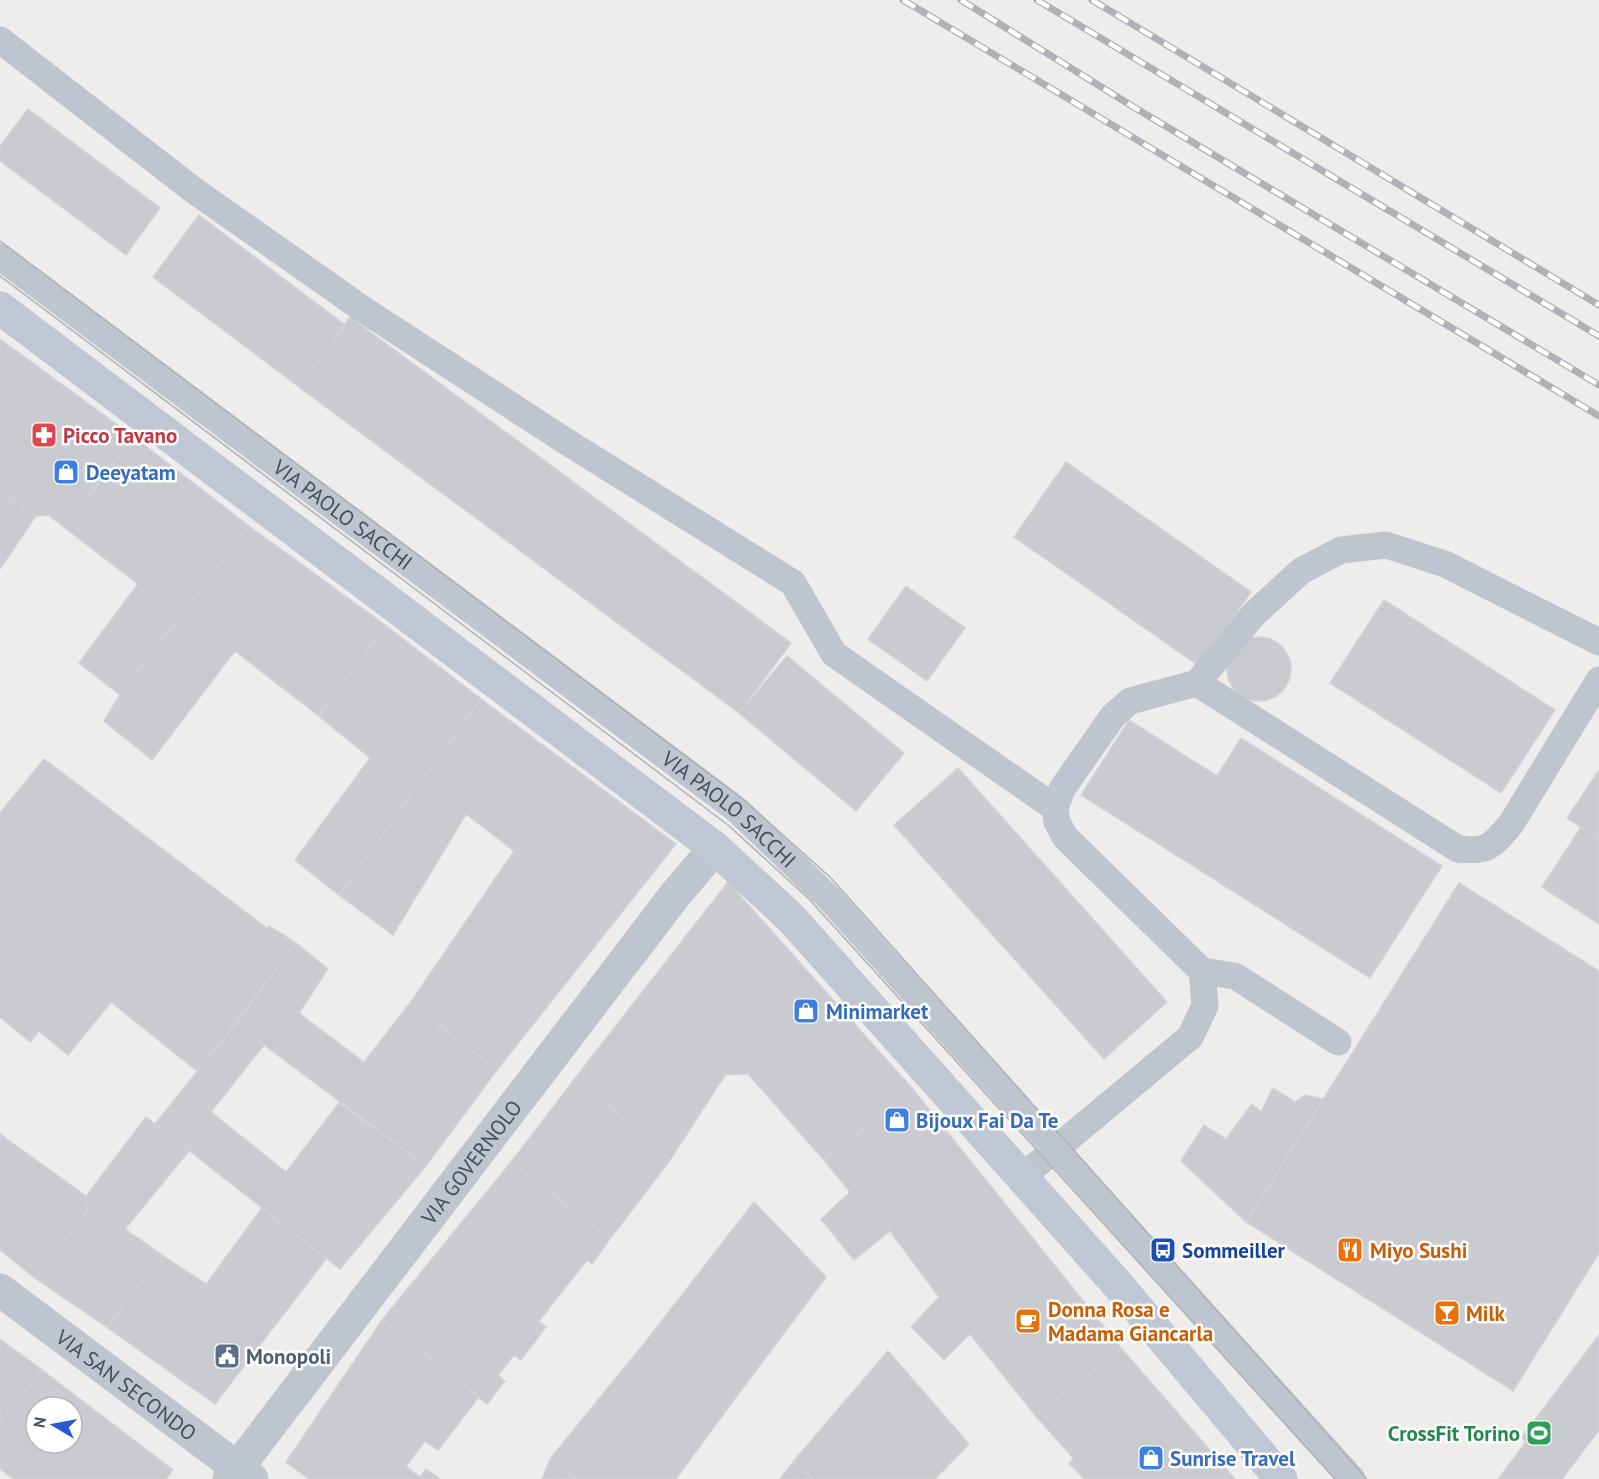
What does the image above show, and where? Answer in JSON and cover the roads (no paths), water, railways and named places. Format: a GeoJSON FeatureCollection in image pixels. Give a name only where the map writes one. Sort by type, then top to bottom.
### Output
{"type":"FeatureCollection","features":[{"type":"Feature","properties":{"kind":"street","name":"VIA PAOLO SACCHI"},"geometry":{"type":"LineString","coordinates":[[0,309],[715,848],[791,918],[1118,1285],[1281,1479]]}},
{"type":"Feature","properties":{"kind":"street","name":"VIA GOVERNOLO"},"geometry":{"type":"LineString","coordinates":[[240,1476],[675,895],[715,848]]}},
{"type":"Feature","properties":{"kind":"street","name":"VIA SAN SECONDO"},"geometry":{"type":"LineString","coordinates":[[0,1290],[240,1476]]}},
{"type":"Feature","properties":{"kind":"lane"},"geometry":{"type":"LineString","coordinates":[[0,40],[192,189],[364,310],[567,442],[793,583],[834,654],[1055,808]]}},
{"type":"Feature","properties":{"kind":"lane","name":"VIA PAOLO SACCHI"},"geometry":{"type":"LineString","coordinates":[[0,257],[736,809],[830,899],[1352,1479]]}},
{"type":"Feature","properties":{"kind":"lane"},"geometry":{"type":"LineString","coordinates":[[1338,1042],[1235,975],[1202,971],[1065,837],[1057,822],[1055,808],[1062,789],[1106,725],[1130,701],[1197,683],[1254,614],[1301,571],[1341,550],[1386,545],[1445,564],[1599,642]]}},
{"type":"Feature","properties":{"kind":"lane"},"geometry":{"type":"LineString","coordinates":[[1197,683],[1458,849],[1480,851],[1494,844],[1511,824],[1599,680]]}},
{"type":"Feature","properties":{"kind":"lane"},"geometry":{"type":"LineString","coordinates":[[1022,1177],[1190,1037],[1205,1006],[1202,971]]}},
{"type":"Feature","properties":{"kind":"tram line"},"geometry":{"type":"LineString","coordinates":[[0,241],[744,800],[831,878],[1367,1479]]}},
{"type":"Feature","properties":{"kind":"tram line"},"geometry":{"type":"LineString","coordinates":[[0,276],[728,825],[809,899],[1335,1479]]}},
{"type":"Feature","properties":{"kind":"railway"},"geometry":{"type":"LineString","coordinates":[[903,0],[1599,416]]}},
{"type":"Feature","properties":{"kind":"railway"},"geometry":{"type":"LineString","coordinates":[[961,0],[1132,106],[1599,385]]}},
{"type":"Feature","properties":{"kind":"railway"},"geometry":{"type":"LineString","coordinates":[[1037,0],[1599,336]]}},
{"type":"Feature","properties":{"kind":"railway"},"geometry":{"type":"LineString","coordinates":[[1092,0],[1599,305]]}},
{"type":"Feature","properties":{"kind":"place","name":"Picco Tavano"},"geometry":{"type":"Point","coordinates":[44,435]}},
{"type":"Feature","properties":{"kind":"place","name":"Deeyatam"},"geometry":{"type":"Point","coordinates":[66,472]}},
{"type":"Feature","properties":{"kind":"place","name":"Minimarket"},"geometry":{"type":"Point","coordinates":[806,1011]}},
{"type":"Feature","properties":{"kind":"place","name":"Bijoux Fai Da Te"},"geometry":{"type":"Point","coordinates":[897,1120]}},
{"type":"Feature","properties":{"kind":"place","name":"Sommeiller"},"geometry":{"type":"Point","coordinates":[1163,1250]}},
{"type":"Feature","properties":{"kind":"place","name":"Miyo Sushi"},"geometry":{"type":"Point","coordinates":[1350,1250]}},
{"type":"Feature","properties":{"kind":"place","name":"Milk"},"geometry":{"type":"Point","coordinates":[1447,1313]}},
{"type":"Feature","properties":{"kind":"place","name":"Donna Rosa e Madama Giancarla"},"geometry":{"type":"Point","coordinates":[1028,1321]}},
{"type":"Feature","properties":{"kind":"place","name":"Monopoli"},"geometry":{"type":"Point","coordinates":[227,1356]}},
{"type":"Feature","properties":{"kind":"place","name":"CrossFit Torino"},"geometry":{"type":"Point","coordinates":[1539,1433]}},
{"type":"Feature","properties":{"kind":"place","name":"Sunrise Travel"},"geometry":{"type":"Point","coordinates":[1151,1458]}}]}
